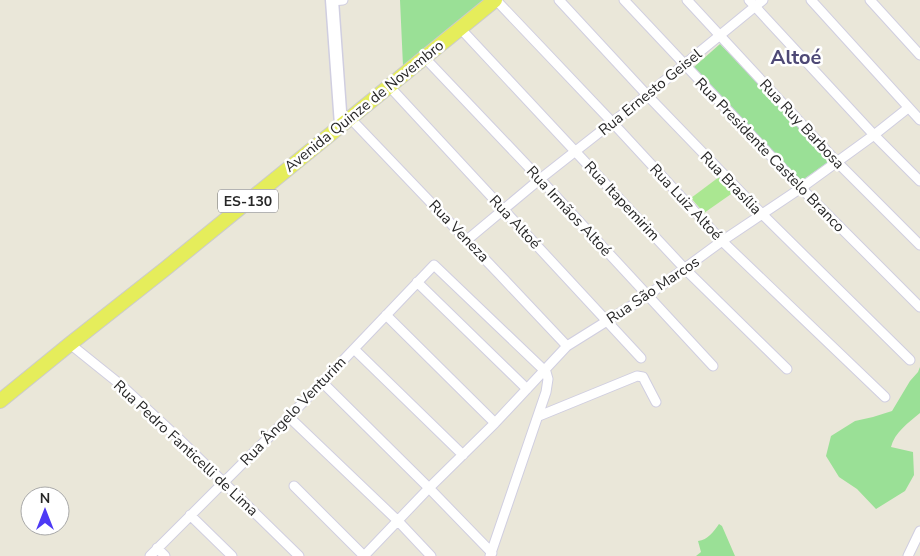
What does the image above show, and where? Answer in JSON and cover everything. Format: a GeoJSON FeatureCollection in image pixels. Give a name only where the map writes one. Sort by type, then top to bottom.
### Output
{"type":"FeatureCollection","features":[{"type":"Feature","properties":{"kind":"main road","name":"Avenida Quinze de Novembro"},"geometry":{"type":"LineString","coordinates":[[0,401],[496,0]]}},
{"type":"Feature","properties":{"kind":"street"},"geometry":{"type":"LineString","coordinates":[[336,0],[346,121]]}},
{"type":"Feature","properties":{"kind":"street","name":"Rua Luiz Altoé"},"geometry":{"type":"LineString","coordinates":[[496,0],[722,241],[884,397]]}},
{"type":"Feature","properties":{"kind":"street","name":"Rua Brasília"},"geometry":{"type":"LineString","coordinates":[[559,0],[647,95],[762,214],[910,360]]}},
{"type":"Feature","properties":{"kind":"street","name":"Rua Presidente Castelo Branco"},"geometry":{"type":"LineString","coordinates":[[624,0],[801,188],[920,307]]}},
{"type":"Feature","properties":{"kind":"street","name":"Rua Ruy Barbosa"},"geometry":{"type":"LineString","coordinates":[[687,0],[837,162],[920,245]]}},
{"type":"Feature","properties":{"kind":"street","name":"Rua Ernesto Geisel"},"geometry":{"type":"LineString","coordinates":[[467,240],[540,179],[684,65],[752,3],[763,0]]}},
{"type":"Feature","properties":{"kind":"street"},"geometry":{"type":"LineString","coordinates":[[811,0],[920,120]]}},
{"type":"Feature","properties":{"kind":"street"},"geometry":{"type":"LineString","coordinates":[[870,0],[920,55]]}},
{"type":"Feature","properties":{"kind":"street"},"geometry":{"type":"LineString","coordinates":[[752,3],[874,135],[920,181]]}},
{"type":"Feature","properties":{"kind":"street","name":"Rua Itapemirim"},"geometry":{"type":"LineString","coordinates":[[460,28],[685,269],[787,369]]}},
{"type":"Feature","properties":{"kind":"street","name":"Rua Irmãos Altoé"},"geometry":{"type":"LineString","coordinates":[[424,57],[713,366]]}},
{"type":"Feature","properties":{"kind":"street","name":"Rua Altoé"},"geometry":{"type":"LineString","coordinates":[[389,86],[641,358]]}},
{"type":"Feature","properties":{"kind":"street","name":"Rua São Marcos"},"geometry":{"type":"LineString","coordinates":[[364,556],[495,423],[567,346],[647,296],[722,241],[801,188],[908,108]]}},
{"type":"Feature","properties":{"kind":"street","name":"Rua Veneza"},"geometry":{"type":"LineString","coordinates":[[346,121],[467,240],[567,346]]}},
{"type":"Feature","properties":{"kind":"street","name":"Rua Ângelo Venturim"},"geometry":{"type":"LineString","coordinates":[[150,556],[289,417],[434,265],[544,370]]}},
{"type":"Feature","properties":{"kind":"street"},"geometry":{"type":"LineString","coordinates":[[417,282],[527,389]]}},
{"type":"Feature","properties":{"kind":"street"},"geometry":{"type":"LineString","coordinates":[[386,315],[495,423]]}},
{"type":"Feature","properties":{"kind":"street","name":"Rua Pedro Fanticelli de Lima"},"geometry":{"type":"LineString","coordinates":[[70,344],[121,385],[195,453],[298,556]]}},
{"type":"Feature","properties":{"kind":"street"},"geometry":{"type":"LineString","coordinates":[[354,349],[463,455]]}},
{"type":"Feature","properties":{"kind":"street"},"geometry":{"type":"LineString","coordinates":[[322,382],[429,488],[491,554],[539,416],[548,384],[548,376],[544,370]]}},
{"type":"Feature","properties":{"kind":"street"},"geometry":{"type":"LineString","coordinates":[[539,416],[637,376],[645,380],[656,402]]}},
{"type":"Feature","properties":{"kind":"street"},"geometry":{"type":"LineString","coordinates":[[289,417],[398,521],[431,556]]}},
{"type":"Feature","properties":{"kind":"street"},"geometry":{"type":"LineString","coordinates":[[294,486],[364,556]]}},
{"type":"Feature","properties":{"kind":"street"},"geometry":{"type":"LineString","coordinates":[[190,515],[232,556]]}},
{"type":"Feature","properties":{"kind":"street"},"geometry":{"type":"LineString","coordinates":[[908,556],[920,531]]}},
{"type":"Feature","properties":{"kind":"street"},"geometry":{"type":"LineString","coordinates":[[157,548],[165,556]]}},
{"type":"Feature","properties":{"kind":"green space"},"geometry":{"type":"Polygon","coordinates":[[[400,0],[486,0],[403,66],[400,0]]]}},
{"type":"Feature","properties":{"kind":"green space"},"geometry":{"type":"Polygon","coordinates":[[[720,44],[831,160],[801,181],[694,67],[720,44]]]}},
{"type":"Feature","properties":{"kind":"green space"},"geometry":{"type":"Polygon","coordinates":[[[719,177],[734,192],[704,213],[691,198],[719,177]]]}},
{"type":"Feature","properties":{"kind":"green space"},"geometry":{"type":"Polygon","coordinates":[[[920,367],[920,413],[899,432],[891,447],[913,452],[914,475],[905,491],[876,509],[857,489],[839,477],[826,456],[831,436],[855,421],[892,411],[920,367]]]}},
{"type":"Feature","properties":{"kind":"green space"},"geometry":{"type":"Polygon","coordinates":[[[719,524],[722,526],[735,556],[696,556],[701,552],[698,541],[708,537],[719,524]]]}},
{"type":"Feature","properties":{"kind":"district","name":"Altoé"},"geometry":{"type":"Point","coordinates":[796,57]}}]}
